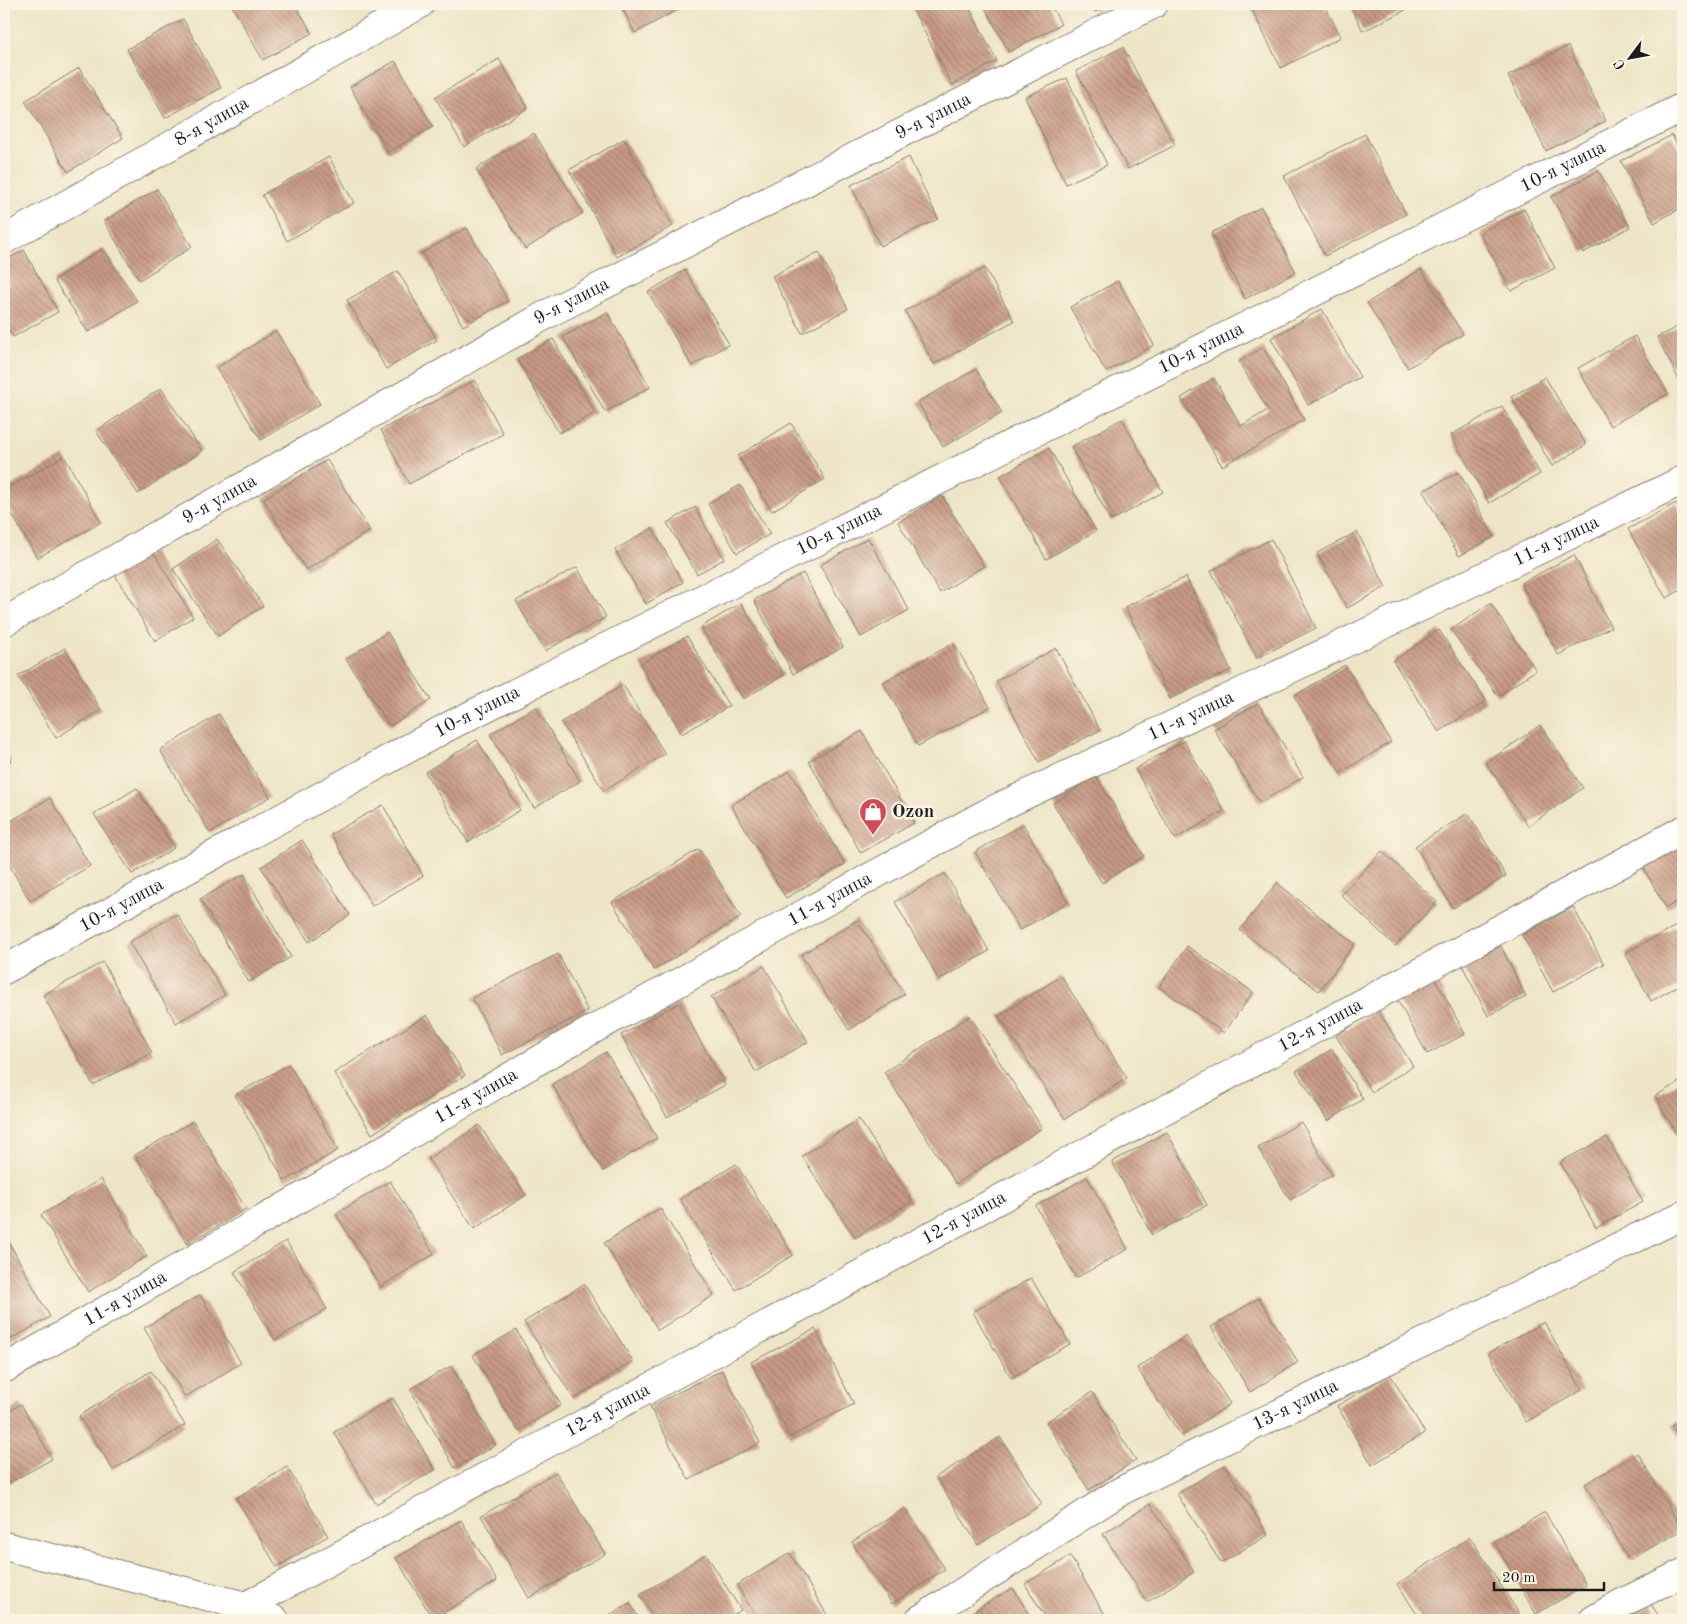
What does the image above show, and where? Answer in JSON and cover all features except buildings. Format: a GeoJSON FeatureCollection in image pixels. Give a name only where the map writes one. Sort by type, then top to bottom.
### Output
{"type":"FeatureCollection","features":[{"type":"Feature","properties":{"kind":"street","name":"8-я улица"},"geometry":{"type":"LineString","coordinates":[[4,240],[420,4]]}},
{"type":"Feature","properties":{"kind":"street","name":"9-я улица"},"geometry":{"type":"LineString","coordinates":[[4,622],[551,312],[1154,4]]}},
{"type":"Feature","properties":{"kind":"street","name":"10-я улица"},"geometry":{"type":"LineString","coordinates":[[4,970],[451,725],[1683,107]]}},
{"type":"Feature","properties":{"kind":"street","name":"11-я улица"},"geometry":{"type":"LineString","coordinates":[[4,1370],[565,1045],[987,813],[1683,480]]}},
{"type":"Feature","properties":{"kind":"street","name":"12-я улица"},"geometry":{"type":"LineString","coordinates":[[246,1606],[1683,830]]}},
{"type":"Feature","properties":{"kind":"street","name":"13-я улица"},"geometry":{"type":"LineString","coordinates":[[919,1620],[1121,1491],[1683,1215]]}},
{"type":"Feature","properties":{"kind":"street"},"geometry":{"type":"LineString","coordinates":[[4,1546],[246,1606],[275,1620]]}},
{"type":"Feature","properties":{"kind":"street"},"geometry":{"type":"LineString","coordinates":[[1593,1620],[1620,1604],[1683,1573]]}},
{"type":"Feature","properties":{"kind":"place","name":"Ozon"},"geometry":{"type":"Point","coordinates":[873,836]}}]}
